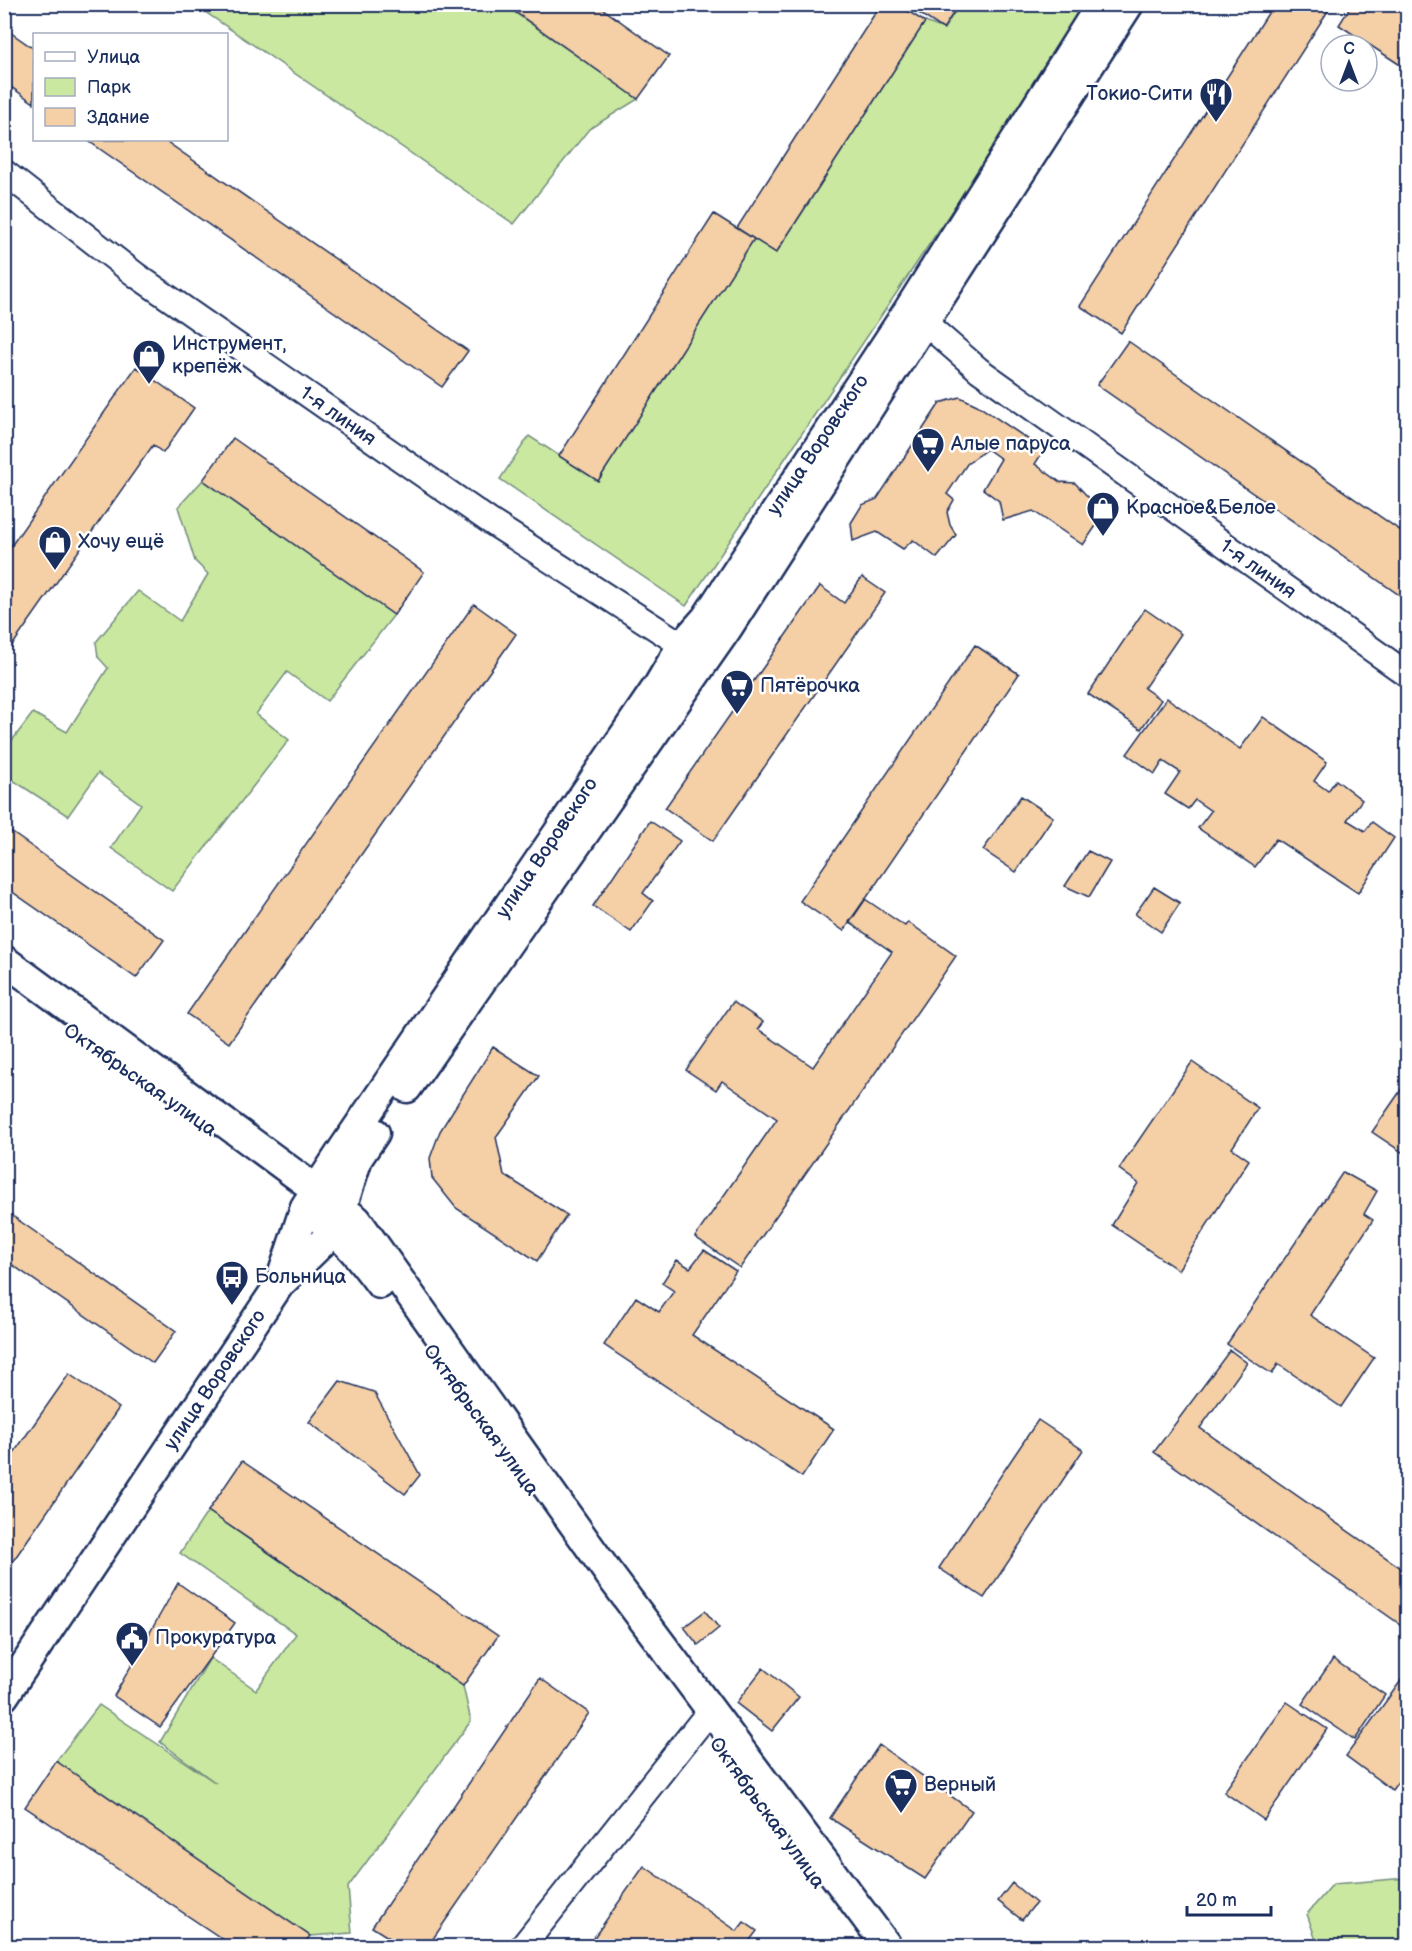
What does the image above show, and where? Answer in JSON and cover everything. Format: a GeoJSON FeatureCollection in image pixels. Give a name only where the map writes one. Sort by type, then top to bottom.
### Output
{"type":"FeatureCollection","features":[{"type":"Feature","properties":{"kind":"street","name":"улица Воровского"},"geometry":{"type":"LineString","coordinates":[[4,1696],[279,1285],[310,1198],[659,684],[682,645],[705,618],[916,317],[1101,4]]}},
{"type":"Feature","properties":{"kind":"street"},"geometry":{"type":"LineString","coordinates":[[279,1285],[338,1219],[358,1158],[727,628],[916,317],[1130,4]]}},
{"type":"Feature","properties":{"kind":"street","name":"1-я линия"},"geometry":{"type":"LineString","coordinates":[[4,172],[146,282],[491,522],[682,645]]}},
{"type":"Feature","properties":{"kind":"street","name":"1-я линия"},"geometry":{"type":"LineString","coordinates":[[916,317],[979,370],[1407,675]]}},
{"type":"Feature","properties":{"kind":"street"},"geometry":{"type":"LineString","coordinates":[[4,960],[310,1198]]}},
{"type":"Feature","properties":{"kind":"street","name":"Октябрьская улица"},"geometry":{"type":"LineString","coordinates":[[4,985],[338,1219],[364,1261],[865,1947]]}},
{"type":"Feature","properties":{"kind":"street"},"geometry":{"type":"LineString","coordinates":[[338,1219],[357,1220],[609,1574],[887,1947]]}},
{"type":"Feature","properties":{"kind":"street"},"geometry":{"type":"LineString","coordinates":[[523,1947],[701,1722]]}},
{"type":"Feature","properties":{"kind":"green space"},"geometry":{"type":"Polygon","coordinates":[[[195,5],[504,5],[638,99],[589,129],[514,224],[195,5]]]}},
{"type":"Feature","properties":{"kind":"green space"},"geometry":{"type":"Polygon","coordinates":[[[959,5],[1081,5],[1082,17],[686,606],[500,479],[529,436],[598,481],[754,239],[777,252],[925,22],[944,29],[959,5]]]}},
{"type":"Feature","properties":{"kind":"green space"},"geometry":{"type":"Polygon","coordinates":[[[203,480],[394,615],[327,701],[287,672],[256,714],[289,740],[172,891],[111,848],[141,804],[98,773],[68,816],[5,775],[4,751],[33,713],[67,732],[108,668],[98,657],[96,642],[138,591],[180,621],[208,574],[195,561],[178,507],[203,480]]]}},
{"type":"Feature","properties":{"kind":"green space"},"geometry":{"type":"Polygon","coordinates":[[[208,1511],[463,1686],[471,1721],[348,1887],[352,1933],[310,1936],[56,1761],[99,1705],[216,1783],[160,1742],[210,1658],[256,1690],[296,1634],[180,1553],[208,1511]]]}},
{"type":"Feature","properties":{"kind":"green space"},"geometry":{"type":"Polygon","coordinates":[[[1407,1878],[1407,1946],[1318,1946],[1307,1914],[1333,1884],[1407,1878]]]}},
{"type":"Feature","properties":{"kind":"building"},"geometry":{"type":"Polygon","coordinates":[[[504,4],[596,4],[669,56],[638,99],[504,4]]]}},
{"type":"Feature","properties":{"kind":"building"},"geometry":{"type":"Polygon","coordinates":[[[881,4],[897,4],[925,22],[776,253],[737,228],[881,4]]]}},
{"type":"Feature","properties":{"kind":"building"},"geometry":{"type":"Polygon","coordinates":[[[905,4],[959,4],[943,29],[905,4]]]}},
{"type":"Feature","properties":{"kind":"building"},"geometry":{"type":"Polygon","coordinates":[[[1274,4],[1318,4],[1328,11],[1121,333],[1080,306],[1274,4]]]}},
{"type":"Feature","properties":{"kind":"building"},"geometry":{"type":"Polygon","coordinates":[[[1352,4],[1400,4],[1408,9],[1408,70],[1379,51],[1379,33],[1351,33],[1339,25],[1352,4]]]}},
{"type":"Feature","properties":{"kind":"building"},"geometry":{"type":"Polygon","coordinates":[[[4,28],[33,48],[33,102],[4,82],[4,28]]]}},
{"type":"Feature","properties":{"kind":"building"},"geometry":{"type":"Polygon","coordinates":[[[88,141],[165,141],[468,351],[442,387],[88,141]]]}},
{"type":"Feature","properties":{"kind":"building"},"geometry":{"type":"Polygon","coordinates":[[[714,214],[754,239],[598,481],[559,456],[714,214]]]}},
{"type":"Feature","properties":{"kind":"building"},"geometry":{"type":"Polygon","coordinates":[[[1128,341],[1408,536],[1408,601],[1097,385],[1128,341]]]}},
{"type":"Feature","properties":{"kind":"building"},"geometry":{"type":"Polygon","coordinates":[[[136,367],[194,408],[163,453],[153,445],[9,650],[4,647],[4,556],[136,367]]]}},
{"type":"Feature","properties":{"kind":"building","name":"Алые паруса"},"geometry":{"type":"Polygon","coordinates":[[[960,397],[977,405],[1044,450],[1035,464],[1060,482],[1075,483],[1104,514],[1083,545],[1033,511],[1003,520],[999,501],[983,489],[1001,459],[987,449],[967,464],[947,494],[954,500],[947,512],[950,525],[956,535],[937,558],[913,540],[903,549],[877,532],[853,541],[851,523],[862,505],[877,499],[940,403],[960,397]]]}},
{"type":"Feature","properties":{"kind":"building"},"geometry":{"type":"Polygon","coordinates":[[[233,438],[424,572],[394,615],[203,480],[233,438]]]}},
{"type":"Feature","properties":{"kind":"building"},"geometry":{"type":"Polygon","coordinates":[[[862,577],[885,593],[713,841],[665,808],[820,586],[844,603],[862,577]]]}},
{"type":"Feature","properties":{"kind":"building"},"geometry":{"type":"Polygon","coordinates":[[[474,604],[516,634],[229,1043],[187,1014],[474,604]]]}},
{"type":"Feature","properties":{"kind":"building"},"geometry":{"type":"Polygon","coordinates":[[[1145,609],[1181,634],[1144,688],[1161,700],[1141,729],[1088,694],[1145,609]]]}},
{"type":"Feature","properties":{"kind":"building"},"geometry":{"type":"Polygon","coordinates":[[[975,645],[1019,674],[844,931],[800,901],[975,645]]]}},
{"type":"Feature","properties":{"kind":"building"},"geometry":{"type":"Polygon","coordinates":[[[1167,698],[1240,749],[1263,717],[1327,762],[1314,781],[1328,791],[1336,780],[1362,800],[1347,820],[1365,831],[1372,822],[1394,838],[1358,893],[1276,839],[1255,867],[1198,828],[1211,811],[1195,800],[1188,809],[1165,794],[1180,772],[1163,761],[1155,774],[1127,754],[1167,698]]]}},
{"type":"Feature","properties":{"kind":"building"},"geometry":{"type":"Polygon","coordinates":[[[1021,796],[1053,817],[1016,872],[983,850],[1021,796]]]}},
{"type":"Feature","properties":{"kind":"building"},"geometry":{"type":"Polygon","coordinates":[[[650,821],[680,841],[643,893],[653,901],[631,932],[593,906],[650,821]]]}},
{"type":"Feature","properties":{"kind":"building"},"geometry":{"type":"Polygon","coordinates":[[[4,827],[164,940],[136,978],[4,886],[4,827]]]}},
{"type":"Feature","properties":{"kind":"building"},"geometry":{"type":"Polygon","coordinates":[[[1088,851],[1110,862],[1089,897],[1065,886],[1088,851]]]}},
{"type":"Feature","properties":{"kind":"building"},"geometry":{"type":"Polygon","coordinates":[[[1154,887],[1180,903],[1161,932],[1135,914],[1154,887]]]}},
{"type":"Feature","properties":{"kind":"building"},"geometry":{"type":"Polygon","coordinates":[[[865,899],[905,926],[908,922],[956,956],[740,1268],[695,1237],[777,1119],[722,1081],[716,1090],[686,1070],[733,1002],[763,1022],[758,1029],[813,1067],[892,952],[849,922],[865,899]]]}},
{"type":"Feature","properties":{"kind":"building"},"geometry":{"type":"Polygon","coordinates":[[[493,1047],[539,1076],[496,1137],[504,1175],[567,1215],[537,1261],[456,1208],[432,1178],[430,1158],[440,1131],[493,1047]]]}},
{"type":"Feature","properties":{"kind":"building"},"geometry":{"type":"Polygon","coordinates":[[[1192,1062],[1258,1108],[1232,1148],[1249,1160],[1178,1270],[1112,1225],[1138,1183],[1119,1169],[1192,1062]]]}},
{"type":"Feature","properties":{"kind":"building"},"geometry":{"type":"Polygon","coordinates":[[[1408,1080],[1408,1156],[1372,1132],[1408,1080]]]}},
{"type":"Feature","properties":{"kind":"building"},"geometry":{"type":"Polygon","coordinates":[[[1343,1172],[1377,1191],[1364,1214],[1373,1220],[1310,1315],[1374,1358],[1341,1407],[1278,1364],[1272,1374],[1227,1344],[1343,1172]]]}},
{"type":"Feature","properties":{"kind":"building"},"geometry":{"type":"Polygon","coordinates":[[[4,1210],[176,1331],[153,1363],[4,1259],[4,1210]]]}},
{"type":"Feature","properties":{"kind":"building"},"geometry":{"type":"Polygon","coordinates":[[[704,1250],[736,1271],[692,1335],[834,1429],[802,1477],[604,1345],[636,1297],[659,1312],[674,1291],[662,1283],[677,1260],[690,1268],[704,1250]]]}},
{"type":"Feature","properties":{"kind":"building"},"geometry":{"type":"Polygon","coordinates":[[[1230,1350],[1247,1363],[1200,1428],[1408,1573],[1408,1622],[1404,1627],[1154,1452],[1230,1350]]]}},
{"type":"Feature","properties":{"kind":"building"},"geometry":{"type":"Polygon","coordinates":[[[69,1374],[119,1408],[4,1574],[4,1467],[69,1374]]]}},
{"type":"Feature","properties":{"kind":"building"},"geometry":{"type":"Polygon","coordinates":[[[340,1381],[374,1392],[420,1475],[405,1494],[309,1422],[340,1381]]]}},
{"type":"Feature","properties":{"kind":"building"},"geometry":{"type":"Polygon","coordinates":[[[1038,1420],[1083,1450],[984,1598],[939,1568],[1038,1420]]]}},
{"type":"Feature","properties":{"kind":"building"},"geometry":{"type":"Polygon","coordinates":[[[242,1461],[498,1636],[463,1686],[208,1511],[242,1461]]]}},
{"type":"Feature","properties":{"kind":"building"},"geometry":{"type":"Polygon","coordinates":[[[178,1583],[235,1623],[160,1727],[114,1696],[178,1583]]]}},
{"type":"Feature","properties":{"kind":"building"},"geometry":{"type":"Polygon","coordinates":[[[705,1611],[719,1628],[698,1645],[684,1627],[705,1611]]]}},
{"type":"Feature","properties":{"kind":"building"},"geometry":{"type":"Polygon","coordinates":[[[1333,1659],[1385,1695],[1355,1740],[1302,1704],[1333,1659]]]}},
{"type":"Feature","properties":{"kind":"building"},"geometry":{"type":"Polygon","coordinates":[[[763,1668],[799,1697],[772,1731],[736,1703],[763,1668]]]}},
{"type":"Feature","properties":{"kind":"building"},"geometry":{"type":"Polygon","coordinates":[[[1408,1671],[1408,1768],[1392,1790],[1346,1756],[1408,1671]]]}},
{"type":"Feature","properties":{"kind":"building"},"geometry":{"type":"Polygon","coordinates":[[[540,1678],[589,1713],[428,1946],[402,1946],[372,1927],[540,1678]]]}},
{"type":"Feature","properties":{"kind":"building"},"geometry":{"type":"Polygon","coordinates":[[[1287,1702],[1327,1729],[1264,1820],[1224,1792],[1287,1702]]]}},
{"type":"Feature","properties":{"kind":"building","name":"Верный"},"geometry":{"type":"Polygon","coordinates":[[[879,1745],[972,1811],[925,1879],[830,1818],[879,1745]]]}},
{"type":"Feature","properties":{"kind":"building"},"geometry":{"type":"Polygon","coordinates":[[[56,1761],[310,1936],[302,1946],[233,1946],[25,1807],[56,1761]]]}},
{"type":"Feature","properties":{"kind":"building"},"geometry":{"type":"Polygon","coordinates":[[[644,1866],[737,1931],[744,1922],[757,1931],[750,1940],[759,1946],[588,1946],[644,1866]]]}},
{"type":"Feature","properties":{"kind":"building"},"geometry":{"type":"Polygon","coordinates":[[[1012,1883],[1036,1903],[1022,1920],[998,1901],[1012,1883]]]}},
{"type":"Feature","properties":{"kind":"place","name":"Токио-Сити"},"geometry":{"type":"Point","coordinates":[1216,123]}},
{"type":"Feature","properties":{"kind":"place","name":"Инструмент, крепёж"},"geometry":{"type":"Point","coordinates":[149,385]}},
{"type":"Feature","properties":{"kind":"place","name":"Алые паруса"},"geometry":{"type":"Point","coordinates":[928,473]}},
{"type":"Feature","properties":{"kind":"place","name":"Красное&Белое"},"geometry":{"type":"Point","coordinates":[1103,537]}},
{"type":"Feature","properties":{"kind":"place","name":"Хочу ещё"},"geometry":{"type":"Point","coordinates":[55,571]}},
{"type":"Feature","properties":{"kind":"place","name":"Пятёрочка"},"geometry":{"type":"Point","coordinates":[737,715]}},
{"type":"Feature","properties":{"kind":"place","name":"Больница"},"geometry":{"type":"Point","coordinates":[232,1306]}},
{"type":"Feature","properties":{"kind":"place","name":"Прокуратура"},"geometry":{"type":"Point","coordinates":[132,1667]}},
{"type":"Feature","properties":{"kind":"place","name":"Верный"},"geometry":{"type":"Point","coordinates":[901,1814]}}]}
